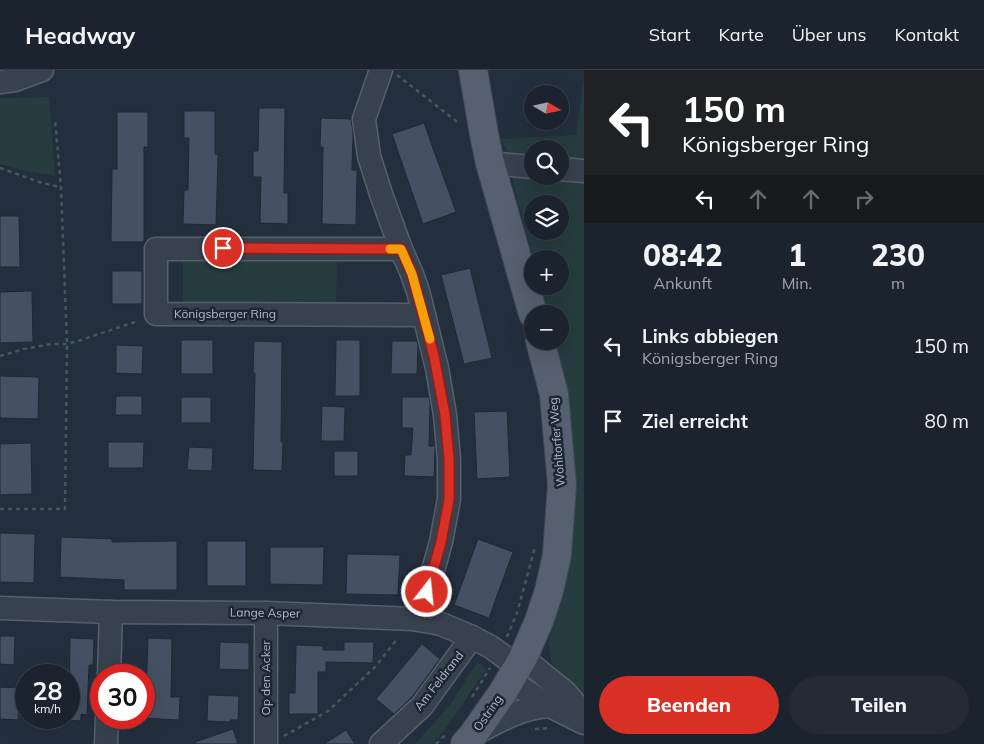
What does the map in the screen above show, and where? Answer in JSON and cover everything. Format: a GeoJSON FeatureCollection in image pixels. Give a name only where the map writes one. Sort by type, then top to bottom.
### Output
{"type":"FeatureCollection","features":[{"type":"Feature","properties":{"kind":"main road"},"geometry":{"type":"LineString","coordinates":[[473,70],[490,163],[530,305]]}},
{"type":"Feature","properties":{"kind":"main road","name":"Wohltorfer Weg"},"geometry":{"type":"LineString","coordinates":[[513,665],[539,621],[557,555],[562,485],[554,394],[542,350]]}},
{"type":"Feature","properties":{"kind":"main road","name":"Ostring"},"geometry":{"type":"LineString","coordinates":[[469,740],[513,665]]}},
{"type":"Feature","properties":{"kind":"street"},"geometry":{"type":"LineString","coordinates":[[0,82],[15,80],[42,70]]}},
{"type":"Feature","properties":{"kind":"street"},"geometry":{"type":"LineString","coordinates":[[382,70],[364,119],[369,156],[401,249],[412,274],[424,315],[437,368],[445,415],[449,459],[449,500],[441,542],[427,592],[413,619]]}},
{"type":"Feature","properties":{"kind":"street"},"geometry":{"type":"LineString","coordinates":[[490,163],[524,166]]}},
{"type":"Feature","properties":{"kind":"street"},"geometry":{"type":"LineString","coordinates":[[569,170],[584,171]]}},
{"type":"Feature","properties":{"kind":"street","name":"Königsberger Ring"},"geometry":{"type":"LineString","coordinates":[[401,249],[156,248],[156,314],[424,315]]}},
{"type":"Feature","properties":{"kind":"street","name":"Lange Asper"},"geometry":{"type":"LineString","coordinates":[[0,608],[111,612],[266,612],[413,619],[441,624],[472,637],[513,665]]}},
{"type":"Feature","properties":{"kind":"street"},"geometry":{"type":"LineString","coordinates":[[109,664],[111,612]]}},
{"type":"Feature","properties":{"kind":"street","name":"Op den Acker"},"geometry":{"type":"LineString","coordinates":[[266,612],[266,744]]}},
{"type":"Feature","properties":{"kind":"street","name":"Am Feldrand"},"geometry":{"type":"LineString","coordinates":[[381,744],[422,706],[472,637]]}},
{"type":"Feature","properties":{"kind":"street"},"geometry":{"type":"LineString","coordinates":[[513,665],[550,706],[584,723]]}},
{"type":"Feature","properties":{"kind":"street"},"geometry":{"type":"LineString","coordinates":[[513,665],[565,692],[584,714]]}},
{"type":"Feature","properties":{"kind":"street"},"geometry":{"type":"LineString","coordinates":[[469,740],[512,715],[533,708],[550,706]]}},
{"type":"Feature","properties":{"kind":"street"},"geometry":{"type":"LineString","coordinates":[[106,744],[107,729]]}},
{"type":"Feature","properties":{"kind":"path"},"geometry":{"type":"LineString","coordinates":[[390,70],[467,129]]}},
{"type":"Feature","properties":{"kind":"path"},"geometry":{"type":"LineString","coordinates":[[0,509],[65,510],[67,344],[61,188],[55,119]]}},
{"type":"Feature","properties":{"kind":"path"},"geometry":{"type":"LineString","coordinates":[[0,168],[61,188]]}},
{"type":"Feature","properties":{"kind":"path"},"geometry":{"type":"LineString","coordinates":[[0,356],[50,344],[67,344],[156,314]]}},
{"type":"Feature","properties":{"kind":"path"},"geometry":{"type":"LineString","coordinates":[[513,665],[517,613],[535,548]]}},
{"type":"Feature","properties":{"kind":"path"},"geometry":{"type":"LineString","coordinates":[[266,744],[328,711],[375,667],[413,619]]}},
{"type":"Feature","properties":{"kind":"green space"},"geometry":{"type":"Polygon","coordinates":[[[584,77],[584,695],[552,663],[548,643],[571,557],[576,485],[564,380],[556,350],[569,350],[569,305],[545,305],[542,295],[569,295],[569,250],[531,250],[528,240],[569,240],[569,195],[524,195],[524,224],[506,149],[501,139],[576,135],[584,77]]]}},
{"type":"Feature","properties":{"kind":"green space"},"geometry":{"type":"Polygon","coordinates":[[[49,97],[55,176],[0,164],[0,98],[49,97]]]}},
{"type":"Feature","properties":{"kind":"green space"},"geometry":{"type":"Polygon","coordinates":[[[183,256],[337,256],[336,305],[183,306],[183,256]]]}},
{"type":"Feature","properties":{"kind":"green space"},"geometry":{"type":"Polygon","coordinates":[[[478,661],[486,670],[445,729],[432,744],[415,744],[450,705],[478,661]]]}},
{"type":"Feature","properties":{"kind":"building"},"geometry":{"type":"Polygon","coordinates":[[[259,108],[285,108],[284,193],[288,193],[288,224],[260,223],[261,177],[253,177],[253,151],[258,151],[259,108]]]}},
{"type":"Feature","properties":{"kind":"building"},"geometry":{"type":"Polygon","coordinates":[[[184,111],[215,111],[215,154],[218,155],[216,225],[183,224],[184,190],[188,190],[189,138],[184,138],[184,111]]]}},
{"type":"Feature","properties":{"kind":"building"},"geometry":{"type":"Polygon","coordinates":[[[117,112],[148,112],[148,147],[144,147],[144,242],[111,242],[112,169],[117,169],[117,112]]]}},
{"type":"Feature","properties":{"kind":"building"},"geometry":{"type":"Polygon","coordinates":[[[321,118],[351,119],[353,133],[352,170],[357,170],[356,225],[322,224],[323,147],[320,147],[321,118]]]}},
{"type":"Feature","properties":{"kind":"building"},"geometry":{"type":"Polygon","coordinates":[[[424,123],[456,212],[423,224],[392,134],[424,123]]]}},
{"type":"Feature","properties":{"kind":"building"},"geometry":{"type":"Polygon","coordinates":[[[0,216],[19,216],[20,267],[0,267],[0,216]]]}},
{"type":"Feature","properties":{"kind":"building"},"geometry":{"type":"Polygon","coordinates":[[[470,268],[492,358],[464,364],[441,275],[470,268]]]}},
{"type":"Feature","properties":{"kind":"building"},"geometry":{"type":"Polygon","coordinates":[[[112,271],[142,271],[142,304],[112,304],[112,271]]]}},
{"type":"Feature","properties":{"kind":"building"},"geometry":{"type":"Polygon","coordinates":[[[32,291],[33,342],[0,343],[0,292],[32,291]]]}},
{"type":"Feature","properties":{"kind":"building"},"geometry":{"type":"Polygon","coordinates":[[[181,340],[213,340],[213,374],[181,374],[181,340]]]}},
{"type":"Feature","properties":{"kind":"building"},"geometry":{"type":"Polygon","coordinates":[[[336,340],[360,340],[360,396],[335,396],[336,340]]]}},
{"type":"Feature","properties":{"kind":"building"},"geometry":{"type":"Polygon","coordinates":[[[254,341],[282,342],[282,471],[253,470],[254,341]]]}},
{"type":"Feature","properties":{"kind":"building"},"geometry":{"type":"Polygon","coordinates":[[[392,341],[417,341],[417,374],[391,374],[392,341]]]}},
{"type":"Feature","properties":{"kind":"building"},"geometry":{"type":"Polygon","coordinates":[[[116,345],[143,346],[142,374],[116,373],[116,345]]]}},
{"type":"Feature","properties":{"kind":"building"},"geometry":{"type":"Polygon","coordinates":[[[0,376],[39,377],[38,419],[0,418],[0,376]]]}},
{"type":"Feature","properties":{"kind":"building"},"geometry":{"type":"Polygon","coordinates":[[[116,396],[142,396],[142,415],[115,415],[116,396]]]}},
{"type":"Feature","properties":{"kind":"building"},"geometry":{"type":"Polygon","coordinates":[[[181,397],[211,397],[211,423],[181,423],[181,397]]]}},
{"type":"Feature","properties":{"kind":"building"},"geometry":{"type":"Polygon","coordinates":[[[402,397],[429,397],[429,446],[435,446],[434,477],[404,476],[405,455],[411,455],[413,428],[402,428],[402,397]]]}},
{"type":"Feature","properties":{"kind":"building"},"geometry":{"type":"Polygon","coordinates":[[[322,406],[345,407],[344,441],[321,441],[322,406]]]}},
{"type":"Feature","properties":{"kind":"building"},"geometry":{"type":"Polygon","coordinates":[[[507,411],[510,477],[477,479],[474,412],[507,411]]]}},
{"type":"Feature","properties":{"kind":"building"},"geometry":{"type":"Polygon","coordinates":[[[108,442],[144,442],[143,468],[108,468],[108,442]]]}},
{"type":"Feature","properties":{"kind":"building"},"geometry":{"type":"Polygon","coordinates":[[[31,443],[32,494],[0,495],[0,444],[31,443]]]}},
{"type":"Feature","properties":{"kind":"building"},"geometry":{"type":"Polygon","coordinates":[[[189,447],[213,448],[212,471],[187,470],[189,447]]]}},
{"type":"Feature","properties":{"kind":"building"},"geometry":{"type":"Polygon","coordinates":[[[334,451],[358,451],[358,476],[334,476],[334,451]]]}},
{"type":"Feature","properties":{"kind":"building"},"geometry":{"type":"Polygon","coordinates":[[[0,533],[35,534],[34,583],[0,582],[0,533]]]}},
{"type":"Feature","properties":{"kind":"building"},"geometry":{"type":"Polygon","coordinates":[[[61,537],[112,539],[112,542],[177,541],[177,590],[124,590],[124,580],[60,577],[61,537]]]}},
{"type":"Feature","properties":{"kind":"building"},"geometry":{"type":"Polygon","coordinates":[[[478,539],[513,552],[489,618],[454,605],[478,539]]]}},
{"type":"Feature","properties":{"kind":"building"},"geometry":{"type":"Polygon","coordinates":[[[207,541],[246,541],[246,586],[207,586],[207,541]]]}},
{"type":"Feature","properties":{"kind":"building"},"geometry":{"type":"Polygon","coordinates":[[[270,547],[324,547],[323,585],[270,584],[270,547]]]}},
{"type":"Feature","properties":{"kind":"building"},"geometry":{"type":"Polygon","coordinates":[[[347,554],[400,555],[398,595],[346,594],[347,554]]]}},
{"type":"Feature","properties":{"kind":"building"},"geometry":{"type":"Polygon","coordinates":[[[0,636],[15,636],[14,665],[0,664],[0,636]]]}},
{"type":"Feature","properties":{"kind":"building"},"geometry":{"type":"Polygon","coordinates":[[[70,638],[94,639],[93,664],[89,665],[87,715],[81,714],[81,721],[80,664],[70,664],[70,638]]]}},
{"type":"Feature","properties":{"kind":"building"},"geometry":{"type":"Polygon","coordinates":[[[148,638],[172,639],[171,697],[180,697],[179,720],[155,719],[155,664],[147,664],[148,638]]]}},
{"type":"Feature","properties":{"kind":"building"},"geometry":{"type":"Polygon","coordinates":[[[220,642],[249,643],[249,670],[219,669],[220,642]]]}},
{"type":"Feature","properties":{"kind":"building"},"geometry":{"type":"Polygon","coordinates":[[[344,642],[374,642],[373,663],[326,662],[326,672],[318,672],[318,714],[289,714],[289,693],[295,693],[296,645],[323,646],[323,650],[344,650],[344,642]]]}},
{"type":"Feature","properties":{"kind":"building"},"geometry":{"type":"Polygon","coordinates":[[[422,644],[440,659],[412,697],[394,714],[376,699],[422,644]]]}},
{"type":"Feature","properties":{"kind":"building"},"geometry":{"type":"Polygon","coordinates":[[[0,687],[15,688],[15,720],[0,719],[0,687]]]}},
{"type":"Feature","properties":{"kind":"building"},"geometry":{"type":"Polygon","coordinates":[[[208,695],[239,696],[238,720],[230,720],[231,722],[207,721],[208,695]]]}},
{"type":"Feature","properties":{"kind":"building"},"geometry":{"type":"Polygon","coordinates":[[[233,729],[238,744],[196,744],[195,742],[233,729]]]}},
{"type":"Feature","properties":{"kind":"building"},"geometry":{"type":"Polygon","coordinates":[[[346,730],[355,744],[324,744],[346,730]]]}},
{"type":"Feature","properties":{"kind":"slow traffic"},"geometry":{"type":"LineString","coordinates":[[390,249],[401,249],[418,291],[430,339]]}},
{"type":"Feature","properties":{"kind":"route"},"geometry":{"type":"LineString","coordinates":[[223,248],[401,249],[412,274],[421,303],[437,368],[445,415],[449,459],[449,500],[441,542],[427,592]]}}]}
